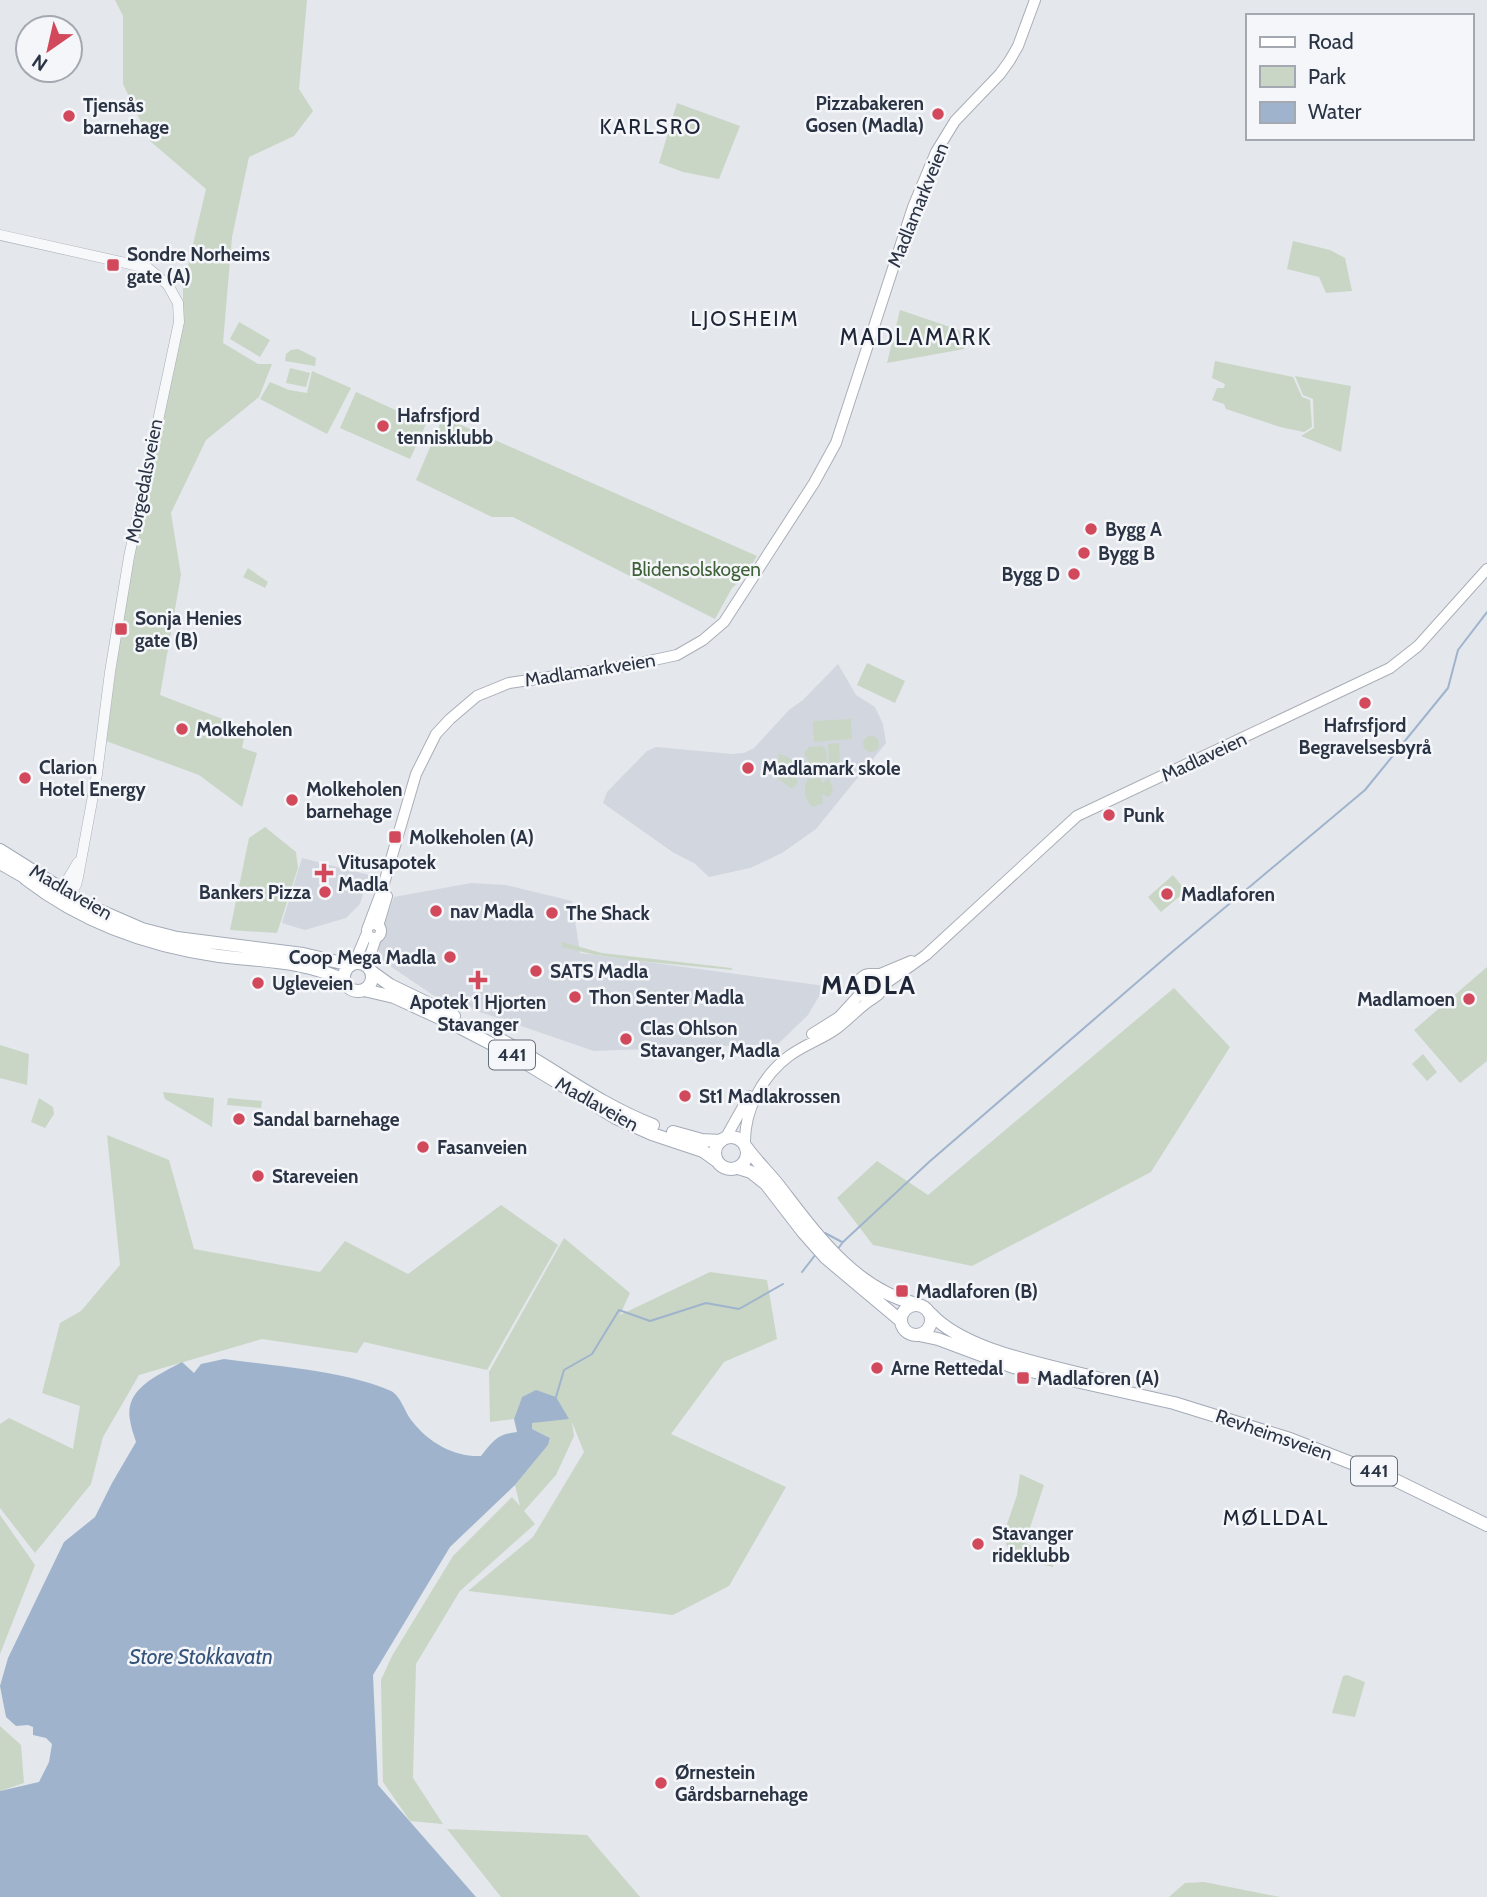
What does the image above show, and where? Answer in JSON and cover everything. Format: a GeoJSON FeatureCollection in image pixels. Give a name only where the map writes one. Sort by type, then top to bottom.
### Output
{"type":"FeatureCollection","features":[{"type":"Feature","properties":{"kind":"main road","name":"Madlamarkveien"},"geometry":{"type":"LineString","coordinates":[[361,966],[416,774],[436,734],[450,719],[477,696],[509,683],[631,665],[677,655],[703,640],[724,622],[805,497],[836,443],[909,219],[936,152],[955,121],[1005,67],[1018,46],[1034,0]]}},
{"type":"Feature","properties":{"kind":"main road","name":"Madlaveien"},"geometry":{"type":"LineString","coordinates":[[746,1146],[746,1120],[750,1108],[772,1072],[791,1054],[834,1031],[864,1003],[878,994],[885,984],[926,955],[1077,816],[1390,668],[1418,646],[1487,569]]}},
{"type":"Feature","properties":{"kind":"main road","name":"Madlaveien"},"geometry":{"type":"LineString","coordinates":[[0,850],[125,933]]}},
{"type":"Feature","properties":{"kind":"main road","name":"Madlaveien"},"geometry":{"type":"LineString","coordinates":[[0,863],[79,915],[125,933],[191,951],[314,969],[345,981]]}},
{"type":"Feature","properties":{"kind":"main road","name":"Madlaveien"},"geometry":{"type":"LineString","coordinates":[[26,879],[65,894],[111,917],[163,935],[303,954],[361,966],[390,985],[532,1056],[624,1112],[676,1133],[723,1140]]}},
{"type":"Feature","properties":{"kind":"main road","name":"Madlaveien"},"geometry":{"type":"LineString","coordinates":[[872,974],[880,974],[926,955]]}},
{"type":"Feature","properties":{"kind":"main road"},"geometry":{"type":"LineString","coordinates":[[345,981],[346,970],[361,966],[372,980],[365,990]]}},
{"type":"Feature","properties":{"kind":"main road"},"geometry":{"type":"LineString","coordinates":[[872,974],[881,981],[878,994],[867,999],[860,994],[857,987],[859,979],[872,974]]}},
{"type":"Feature","properties":{"kind":"main road","name":"441"},"geometry":{"type":"LineString","coordinates":[[345,981],[354,991],[365,990]]}},
{"type":"Feature","properties":{"kind":"main road","name":"Madlaveien"},"geometry":{"type":"LineString","coordinates":[[365,990],[394,997],[454,1025],[509,1053],[616,1118],[652,1134],[703,1150],[717,1161]]}},
{"type":"Feature","properties":{"kind":"main road"},"geometry":{"type":"LineString","coordinates":[[717,1161],[715,1153],[772,1062],[790,1047],[839,1017],[860,994]]}},
{"type":"Feature","properties":{"kind":"main road","name":"441"},"geometry":{"type":"LineString","coordinates":[[723,1140],[734,1137],[746,1146],[812,1242],[901,1321],[908,1333],[919,1335]]}},
{"type":"Feature","properties":{"kind":"main road"},"geometry":{"type":"LineString","coordinates":[[738,1168],[745,1162],[746,1146]]}},
{"type":"Feature","properties":{"kind":"main road","name":"441"},"geometry":{"type":"LineString","coordinates":[[717,1161],[724,1168],[738,1168],[758,1176],[783,1198]]}},
{"type":"Feature","properties":{"kind":"main road","name":"441"},"geometry":{"type":"LineString","coordinates":[[856,1279],[881,1292],[927,1308],[931,1314]]}},
{"type":"Feature","properties":{"kind":"main road"},"geometry":{"type":"LineString","coordinates":[[901,1321],[904,1310],[917,1304]]}},
{"type":"Feature","properties":{"kind":"main road"},"geometry":{"type":"LineString","coordinates":[[919,1335],[930,1327],[931,1314]]}},
{"type":"Feature","properties":{"kind":"main road","name":"Revheimsveien"},"geometry":{"type":"LineString","coordinates":[[931,1314],[947,1329],[985,1346],[1114,1382],[1174,1404]]}},
{"type":"Feature","properties":{"kind":"main road","name":"Revheimsveien"},"geometry":{"type":"LineString","coordinates":[[919,1335],[938,1339],[1013,1367],[1174,1404],[1256,1428],[1331,1454],[1416,1490],[1487,1525]]}},
{"type":"Feature","properties":{"kind":"street","name":"Morgedalsveien"},"geometry":{"type":"LineString","coordinates":[[0,235],[148,268],[168,285],[178,303],[179,322],[122,597],[97,774],[78,877],[65,894]]}},
{"type":"Feature","properties":{"kind":"shaded area","name":"Madlamark skole"},"geometry":{"type":"Polygon","coordinates":[[[838,664],[856,695],[875,707],[883,724],[886,743],[816,829],[782,853],[750,868],[709,877],[694,863],[674,853],[603,803],[607,792],[647,751],[656,747],[732,754],[744,753],[754,748],[789,710],[803,700],[838,664]]]}},
{"type":"Feature","properties":{"kind":"shaded area"},"geometry":{"type":"Polygon","coordinates":[[[302,858],[369,875],[360,904],[346,918],[305,930],[282,923],[302,858]]]}},
{"type":"Feature","properties":{"kind":"shaded area"},"geometry":{"type":"Polygon","coordinates":[[[471,883],[506,885],[572,901],[580,953],[825,986],[808,1015],[778,1044],[594,1051],[436,997],[384,962],[376,945],[394,897],[471,883]]]}},
{"type":"Feature","properties":{"kind":"green space"},"geometry":{"type":"Polygon","coordinates":[[[115,0],[307,0],[299,89],[313,111],[294,136],[249,157],[232,237],[223,343],[258,364],[272,364],[259,397],[206,440],[171,513],[181,575],[160,695],[246,728],[242,748],[257,753],[242,807],[199,775],[106,741],[128,579],[183,312],[183,287],[206,189],[150,141],[123,84],[123,16],[115,0]]]}},
{"type":"Feature","properties":{"kind":"green space"},"geometry":{"type":"Polygon","coordinates":[[[677,103],[740,126],[719,179],[683,172],[659,163],[677,103]]]}},
{"type":"Feature","properties":{"kind":"green space"},"geometry":{"type":"Polygon","coordinates":[[[1293,241],[1330,250],[1345,258],[1352,291],[1326,293],[1319,277],[1287,269],[1293,241]]]}},
{"type":"Feature","properties":{"kind":"green space"},"geometry":{"type":"Polygon","coordinates":[[[900,310],[959,330],[963,338],[969,339],[964,349],[887,363],[900,310]]]}},
{"type":"Feature","properties":{"kind":"green space"},"geometry":{"type":"Polygon","coordinates":[[[239,322],[270,340],[260,357],[230,339],[239,322]]]}},
{"type":"Feature","properties":{"kind":"green space"},"geometry":{"type":"Polygon","coordinates":[[[298,349],[316,358],[315,366],[285,361],[286,354],[298,349]]]}},
{"type":"Feature","properties":{"kind":"green space"},"geometry":{"type":"Polygon","coordinates":[[[1215,361],[1293,377],[1302,397],[1310,400],[1312,427],[1304,432],[1280,427],[1226,409],[1224,404],[1212,400],[1217,388],[1224,388],[1225,384],[1212,378],[1215,361]]]}},
{"type":"Feature","properties":{"kind":"green space"},"geometry":{"type":"Polygon","coordinates":[[[290,368],[310,373],[306,387],[286,383],[290,368]]]}},
{"type":"Feature","properties":{"kind":"green space"},"geometry":{"type":"Polygon","coordinates":[[[312,371],[351,388],[327,434],[260,399],[270,382],[289,390],[307,393],[312,371]]]}},
{"type":"Feature","properties":{"kind":"green space"},"geometry":{"type":"Polygon","coordinates":[[[1295,376],[1351,386],[1341,452],[1301,436],[1314,428],[1313,399],[1303,395],[1295,376]]]}},
{"type":"Feature","properties":{"kind":"green space","name":"Hafrsfjord tennisklubb"},"geometry":{"type":"Polygon","coordinates":[[[356,392],[426,424],[410,459],[340,428],[356,392]]]}},
{"type":"Feature","properties":{"kind":"green space","name":"Blidensolskogen"},"geometry":{"type":"Polygon","coordinates":[[[443,417],[757,556],[744,577],[732,588],[715,619],[513,517],[492,517],[416,480],[443,417]]]}},
{"type":"Feature","properties":{"kind":"green space"},"geometry":{"type":"Polygon","coordinates":[[[248,568],[268,582],[265,588],[243,577],[248,568]]]}},
{"type":"Feature","properties":{"kind":"green space"},"geometry":{"type":"Polygon","coordinates":[[[867,663],[905,681],[895,703],[857,685],[867,663]]]}},
{"type":"Feature","properties":{"kind":"green space"},"geometry":{"type":"Polygon","coordinates":[[[851,719],[852,739],[814,742],[813,721],[851,719]]]}},
{"type":"Feature","properties":{"kind":"green space"},"geometry":{"type":"Polygon","coordinates":[[[871,736],[879,744],[871,752],[863,744],[871,736]]]}},
{"type":"Feature","properties":{"kind":"green space"},"geometry":{"type":"Polygon","coordinates":[[[839,743],[840,762],[829,763],[828,744],[839,743]]]}},
{"type":"Feature","properties":{"kind":"green space"},"geometry":{"type":"Polygon","coordinates":[[[821,746],[826,749],[827,761],[823,765],[810,765],[804,753],[809,747],[821,746]]]}},
{"type":"Feature","properties":{"kind":"green space"},"geometry":{"type":"Polygon","coordinates":[[[778,754],[789,758],[794,764],[798,782],[792,789],[770,773],[771,766],[779,759],[778,754]]]}},
{"type":"Feature","properties":{"kind":"green space"},"geometry":{"type":"Polygon","coordinates":[[[820,777],[822,783],[829,778],[833,790],[829,797],[822,794],[823,803],[813,807],[806,798],[805,787],[808,779],[820,777]]]}},
{"type":"Feature","properties":{"kind":"green space"},"geometry":{"type":"Polygon","coordinates":[[[265,827],[296,852],[298,868],[277,933],[230,930],[249,838],[265,827]]]}},
{"type":"Feature","properties":{"kind":"green space","name":"Madlaforen"},"geometry":{"type":"Polygon","coordinates":[[[1173,875],[1186,891],[1161,912],[1148,897],[1173,875]]]}},
{"type":"Feature","properties":{"kind":"green space"},"geometry":{"type":"Polygon","coordinates":[[[562,942],[602,953],[733,970],[596,955],[562,947],[562,942]]]}},
{"type":"Feature","properties":{"kind":"green space","name":"Madlamoen"},"geometry":{"type":"Polygon","coordinates":[[[1487,967],[1487,1061],[1460,1083],[1414,1030],[1487,967]]]}},
{"type":"Feature","properties":{"kind":"green space"},"geometry":{"type":"Polygon","coordinates":[[[1174,988],[1230,1047],[1151,1172],[972,1266],[873,1245],[837,1198],[877,1161],[928,1195],[1174,988]]]}},
{"type":"Feature","properties":{"kind":"green space"},"geometry":{"type":"Polygon","coordinates":[[[0,1045],[29,1054],[27,1085],[0,1078],[0,1045]]]}},
{"type":"Feature","properties":{"kind":"green space"},"geometry":{"type":"Polygon","coordinates":[[[1423,1054],[1437,1072],[1427,1081],[1412,1064],[1423,1054]]]}},
{"type":"Feature","properties":{"kind":"green space"},"geometry":{"type":"Polygon","coordinates":[[[163,1092],[214,1098],[212,1127],[165,1099],[163,1092]]]}},
{"type":"Feature","properties":{"kind":"green space"},"geometry":{"type":"Polygon","coordinates":[[[39,1098],[53,1107],[54,1114],[45,1128],[31,1122],[39,1098]]]}},
{"type":"Feature","properties":{"kind":"green space"},"geometry":{"type":"Polygon","coordinates":[[[228,1098],[262,1101],[261,1108],[227,1105],[228,1098]]]}},
{"type":"Feature","properties":{"kind":"green space"},"geometry":{"type":"Polygon","coordinates":[[[107,1135],[169,1160],[194,1249],[320,1272],[345,1241],[408,1274],[501,1205],[558,1245],[487,1370],[364,1342],[357,1353],[262,1339],[139,1375],[103,1437],[91,1484],[35,1553],[0,1508],[0,1424],[9,1418],[73,1449],[80,1406],[42,1393],[60,1323],[81,1311],[120,1265],[107,1135]]]}},
{"type":"Feature","properties":{"kind":"green space"},"geometry":{"type":"Polygon","coordinates":[[[564,1238],[630,1293],[620,1315],[710,1272],[767,1280],[777,1339],[724,1362],[671,1434],[786,1487],[729,1586],[673,1615],[468,1591],[533,1537],[584,1452],[572,1422],[574,1436],[556,1475],[524,1511],[535,1524],[460,1591],[416,1664],[413,1778],[443,1824],[410,1821],[383,1782],[381,1680],[392,1656],[453,1556],[512,1497],[520,1506],[515,1485],[548,1445],[550,1438],[532,1429],[522,1397],[514,1419],[490,1422],[489,1372],[564,1238]]]}},
{"type":"Feature","properties":{"kind":"green space"},"geometry":{"type":"Polygon","coordinates":[[[1020,1474],[1044,1485],[1025,1543],[1054,1556],[1053,1567],[1011,1557],[1003,1536],[1017,1495],[1020,1474]]]}},
{"type":"Feature","properties":{"kind":"green space"},"geometry":{"type":"Polygon","coordinates":[[[0,1515],[35,1565],[0,1654],[0,1515]]]}},
{"type":"Feature","properties":{"kind":"green space"},"geometry":{"type":"Polygon","coordinates":[[[1343,1676],[1365,1682],[1355,1717],[1332,1713],[1343,1676]]]}},
{"type":"Feature","properties":{"kind":"green space"},"geometry":{"type":"Polygon","coordinates":[[[0,1726],[21,1745],[24,1783],[0,1791],[0,1726]]]}},
{"type":"Feature","properties":{"kind":"green space"},"geometry":{"type":"Polygon","coordinates":[[[447,1829],[587,1835],[640,1897],[501,1897],[447,1829]]]}},
{"type":"Feature","properties":{"kind":"green space"},"geometry":{"type":"Polygon","coordinates":[[[1204,1882],[1280,1897],[1169,1897],[1185,1883],[1204,1882]]]}},
{"type":"Feature","properties":{"kind":"water","name":"Store Stokkavatn"},"geometry":{"type":"Polygon","coordinates":[[[224,1359],[332,1374],[391,1391],[426,1436],[452,1451],[471,1456],[481,1456],[496,1439],[517,1432],[514,1419],[522,1397],[536,1390],[556,1397],[569,1419],[532,1423],[532,1429],[550,1438],[548,1445],[515,1485],[450,1547],[373,1675],[378,1785],[476,1897],[0,1897],[0,1791],[39,1782],[49,1762],[52,1744],[46,1738],[33,1735],[33,1727],[16,1726],[6,1717],[0,1686],[8,1658],[64,1542],[95,1517],[136,1442],[130,1423],[132,1399],[145,1384],[182,1362],[194,1373],[201,1364],[224,1359]]]}},
{"type":"Feature","properties":{"kind":"waterway"},"geometry":{"type":"LineString","coordinates":[[837,1250],[929,1162],[1365,790],[1448,688],[1458,650],[1487,612]]}},
{"type":"Feature","properties":{"kind":"waterway"},"geometry":{"type":"LineString","coordinates":[[825,1233],[842,1242]]}},
{"type":"Feature","properties":{"kind":"waterway"},"geometry":{"type":"LineString","coordinates":[[802,1272],[816,1254]]}},
{"type":"Feature","properties":{"kind":"waterway"},"geometry":{"type":"LineString","coordinates":[[556,1397],[564,1370],[592,1354],[619,1310],[650,1321],[706,1303],[739,1309],[783,1284]]}},
{"type":"Feature","properties":{"kind":"place","name":"Pizzabakeren Gosen (Madla)"},"geometry":{"type":"Point","coordinates":[938,114]}},
{"type":"Feature","properties":{"kind":"place","name":"Tjensås barnehage"},"geometry":{"type":"Point","coordinates":[69,116]}},
{"type":"Feature","properties":{"kind":"place","name":"Sondre Norheims gate (A)"},"geometry":{"type":"Point","coordinates":[113,265]}},
{"type":"Feature","properties":{"kind":"place","name":"Hafrsfjord tennisklubb"},"geometry":{"type":"Point","coordinates":[383,426]}},
{"type":"Feature","properties":{"kind":"place","name":"Bygg A"},"geometry":{"type":"Point","coordinates":[1091,529]}},
{"type":"Feature","properties":{"kind":"place","name":"Bygg B"},"geometry":{"type":"Point","coordinates":[1084,553]}},
{"type":"Feature","properties":{"kind":"place","name":"Bygg D"},"geometry":{"type":"Point","coordinates":[1074,574]}},
{"type":"Feature","properties":{"kind":"place","name":"Sonja Henies gate (B)"},"geometry":{"type":"Point","coordinates":[121,629]}},
{"type":"Feature","properties":{"kind":"place","name":"Hafrsfjord Begravelsesbyrå"},"geometry":{"type":"Point","coordinates":[1365,703]}},
{"type":"Feature","properties":{"kind":"place","name":"Molkeholen"},"geometry":{"type":"Point","coordinates":[182,729]}},
{"type":"Feature","properties":{"kind":"place","name":"Madlamark skole"},"geometry":{"type":"Point","coordinates":[748,768]}},
{"type":"Feature","properties":{"kind":"place","name":"Clarion Hotel Energy"},"geometry":{"type":"Point","coordinates":[25,778]}},
{"type":"Feature","properties":{"kind":"place","name":"Molkeholen barnehage"},"geometry":{"type":"Point","coordinates":[292,800]}},
{"type":"Feature","properties":{"kind":"place","name":"Punk"},"geometry":{"type":"Point","coordinates":[1109,815]}},
{"type":"Feature","properties":{"kind":"place","name":"Molkeholen (A)"},"geometry":{"type":"Point","coordinates":[395,837]}},
{"type":"Feature","properties":{"kind":"place","name":"Vitusapotek Madla"},"geometry":{"type":"Point","coordinates":[324,873]}},
{"type":"Feature","properties":{"kind":"place","name":"Bankers Pizza"},"geometry":{"type":"Point","coordinates":[325,892]}},
{"type":"Feature","properties":{"kind":"place","name":"Madlaforen"},"geometry":{"type":"Point","coordinates":[1167,894]}},
{"type":"Feature","properties":{"kind":"place","name":"nav Madla"},"geometry":{"type":"Point","coordinates":[436,911]}},
{"type":"Feature","properties":{"kind":"place","name":"The Shack"},"geometry":{"type":"Point","coordinates":[552,913]}},
{"type":"Feature","properties":{"kind":"place","name":"Coop Mega Madla"},"geometry":{"type":"Point","coordinates":[450,957]}},
{"type":"Feature","properties":{"kind":"place","name":"SATS Madla"},"geometry":{"type":"Point","coordinates":[536,971]}},
{"type":"Feature","properties":{"kind":"place","name":"Apotek 1 Hjorten Stavanger"},"geometry":{"type":"Point","coordinates":[478,980]}},
{"type":"Feature","properties":{"kind":"place","name":"Ugleveien"},"geometry":{"type":"Point","coordinates":[258,983]}},
{"type":"Feature","properties":{"kind":"place","name":"Thon Senter Madla"},"geometry":{"type":"Point","coordinates":[575,997]}},
{"type":"Feature","properties":{"kind":"place","name":"Madlamoen"},"geometry":{"type":"Point","coordinates":[1469,999]}},
{"type":"Feature","properties":{"kind":"place","name":"Clas Ohlson Stavanger, Madla"},"geometry":{"type":"Point","coordinates":[626,1039]}},
{"type":"Feature","properties":{"kind":"place","name":"St1 Madlakrossen"},"geometry":{"type":"Point","coordinates":[685,1096]}},
{"type":"Feature","properties":{"kind":"place","name":"Sandal barnehage"},"geometry":{"type":"Point","coordinates":[239,1119]}},
{"type":"Feature","properties":{"kind":"place","name":"Fasanveien"},"geometry":{"type":"Point","coordinates":[423,1147]}},
{"type":"Feature","properties":{"kind":"place","name":"Stareveien"},"geometry":{"type":"Point","coordinates":[258,1176]}},
{"type":"Feature","properties":{"kind":"place","name":"Madlaforen (B)"},"geometry":{"type":"Point","coordinates":[902,1291]}},
{"type":"Feature","properties":{"kind":"place","name":"Arne Rettedal"},"geometry":{"type":"Point","coordinates":[877,1368]}},
{"type":"Feature","properties":{"kind":"place","name":"Madlaforen (A)"},"geometry":{"type":"Point","coordinates":[1023,1378]}},
{"type":"Feature","properties":{"kind":"place","name":"Stavanger rideklubb"},"geometry":{"type":"Point","coordinates":[978,1544]}},
{"type":"Feature","properties":{"kind":"place","name":"Ørnestein Gårdsbarnehage"},"geometry":{"type":"Point","coordinates":[661,1783]}},
{"type":"Feature","properties":{"kind":"district","name":"KARLSRO"},"geometry":{"type":"Point","coordinates":[651,126]}},
{"type":"Feature","properties":{"kind":"district","name":"LJOSHEIM"},"geometry":{"type":"Point","coordinates":[745,318]}},
{"type":"Feature","properties":{"kind":"district","name":"MADLAMARK"},"geometry":{"type":"Point","coordinates":[916,337]}},
{"type":"Feature","properties":{"kind":"district","name":"MADLA"},"geometry":{"type":"Point","coordinates":[869,985]}},
{"type":"Feature","properties":{"kind":"district","name":"MØLLDAL"},"geometry":{"type":"Point","coordinates":[1276,1517]}}]}
